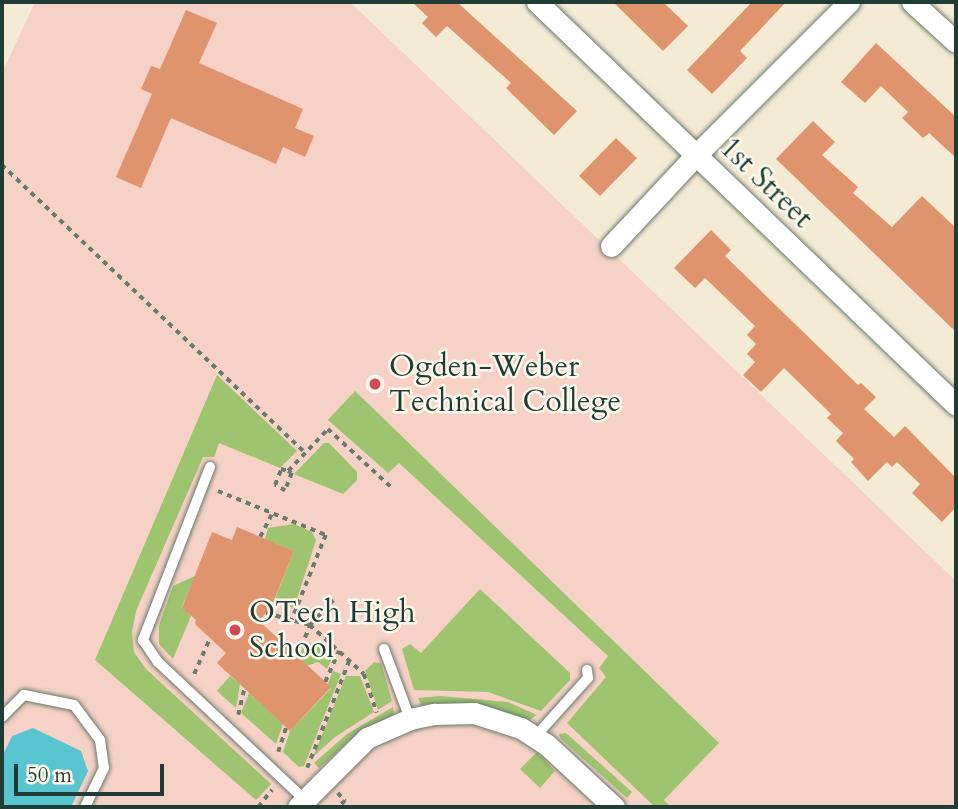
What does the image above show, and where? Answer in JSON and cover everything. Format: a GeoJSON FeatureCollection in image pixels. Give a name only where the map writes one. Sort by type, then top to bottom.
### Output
{"type":"FeatureCollection","features":[{"type":"Feature","properties":{"kind":"street","name":"1st Street"},"geometry":{"type":"LineString","coordinates":[[537,2],[956,405]]}},
{"type":"Feature","properties":{"kind":"street"},"geometry":{"type":"LineString","coordinates":[[611,246],[695,156],[849,2]]}},
{"type":"Feature","properties":{"kind":"street"},"geometry":{"type":"LineString","coordinates":[[912,2],[956,42]]}},
{"type":"Feature","properties":{"kind":"street"},"geometry":{"type":"LineString","coordinates":[[302,803],[367,738],[410,719],[433,714],[474,713],[521,728],[536,737],[614,807]]}},
{"type":"Feature","properties":{"kind":"lane"},"geometry":{"type":"LineString","coordinates":[[210,467],[143,640],[158,662],[302,803]]}},
{"type":"Feature","properties":{"kind":"lane"},"geometry":{"type":"LineString","coordinates":[[384,649],[410,719]]}},
{"type":"Feature","properties":{"kind":"lane"},"geometry":{"type":"LineString","coordinates":[[536,737],[588,678],[587,670]]}},
{"type":"Feature","properties":{"kind":"lane"},"geometry":{"type":"LineString","coordinates":[[2,717],[24,695],[74,705],[100,740],[104,768],[85,807]]}},
{"type":"Feature","properties":{"kind":"path"},"geometry":{"type":"LineString","coordinates":[[2,165],[306,453]]}},
{"type":"Feature","properties":{"kind":"path"},"geometry":{"type":"LineString","coordinates":[[288,471],[328,429],[391,487]]}},
{"type":"Feature","properties":{"kind":"path"},"geometry":{"type":"LineString","coordinates":[[281,469],[288,471],[292,473],[285,491],[275,485],[281,469]]}},
{"type":"Feature","properties":{"kind":"path"},"geometry":{"type":"LineString","coordinates":[[218,491],[326,535],[292,620]]}},
{"type":"Feature","properties":{"kind":"path"},"geometry":{"type":"LineString","coordinates":[[260,537],[272,513]]}},
{"type":"Feature","properties":{"kind":"path"},"geometry":{"type":"LineString","coordinates":[[298,656],[310,625],[332,600]]}},
{"type":"Feature","properties":{"kind":"path"},"geometry":{"type":"LineString","coordinates":[[266,613],[310,625],[339,651],[364,674],[376,713]]}},
{"type":"Feature","properties":{"kind":"path"},"geometry":{"type":"LineString","coordinates":[[202,681],[193,673],[209,638]]}},
{"type":"Feature","properties":{"kind":"path"},"geometry":{"type":"LineString","coordinates":[[325,682],[339,651]]}},
{"type":"Feature","properties":{"kind":"path"},"geometry":{"type":"LineString","coordinates":[[307,768],[349,661]]}},
{"type":"Feature","properties":{"kind":"path"},"geometry":{"type":"LineString","coordinates":[[238,715],[244,688]]}},
{"type":"Feature","properties":{"kind":"path"},"geometry":{"type":"LineString","coordinates":[[229,706],[248,724]]}},
{"type":"Feature","properties":{"kind":"path"},"geometry":{"type":"LineString","coordinates":[[278,752],[286,727]]}},
{"type":"Feature","properties":{"kind":"path"},"geometry":{"type":"LineString","coordinates":[[268,743],[285,759]]}},
{"type":"Feature","properties":{"kind":"path"},"geometry":{"type":"LineString","coordinates":[[258,807],[274,787]]}},
{"type":"Feature","properties":{"kind":"path"},"geometry":{"type":"LineString","coordinates":[[336,791],[345,801],[339,807]]}},
{"type":"Feature","properties":{"kind":"shaded area","name":"Ogden-Weber Technical College"},"geometry":{"type":"Polygon","coordinates":[[[35,2],[350,2],[956,581],[956,807],[2,807],[2,73],[35,2]]]}},
{"type":"Feature","properties":{"kind":"green space"},"geometry":{"type":"Polygon","coordinates":[[[217,375],[297,451],[280,468],[219,443],[214,457],[203,457],[136,611],[132,632],[134,652],[146,669],[271,784],[256,800],[95,660],[217,375]]]}},
{"type":"Feature","properties":{"kind":"green space"},"geometry":{"type":"Polygon","coordinates":[[[355,391],[719,743],[664,800],[671,807],[655,807],[567,723],[606,677],[599,668],[608,656],[399,463],[388,473],[328,420],[355,391]]]}},
{"type":"Feature","properties":{"kind":"green space"},"geometry":{"type":"Polygon","coordinates":[[[324,443],[329,443],[357,472],[357,480],[343,494],[294,474],[324,443]]]}},
{"type":"Feature","properties":{"kind":"green space"},"geometry":{"type":"Polygon","coordinates":[[[294,524],[312,532],[316,540],[294,608],[274,601],[294,551],[265,539],[268,528],[294,524]]]}},
{"type":"Feature","properties":{"kind":"green space"},"geometry":{"type":"Polygon","coordinates":[[[195,576],[182,607],[191,616],[173,659],[159,644],[159,625],[173,586],[195,576]]]}},
{"type":"Feature","properties":{"kind":"green space"},"geometry":{"type":"Polygon","coordinates":[[[480,589],[570,673],[570,680],[541,711],[488,692],[414,690],[402,649],[410,644],[421,653],[480,589]]]}},
{"type":"Feature","properties":{"kind":"green space"},"geometry":{"type":"Polygon","coordinates":[[[305,641],[334,654],[327,669],[318,662],[307,666],[299,658],[305,641]]]}},
{"type":"Feature","properties":{"kind":"green space"},"geometry":{"type":"Polygon","coordinates":[[[374,662],[381,663],[392,701],[378,710],[365,671],[374,662]]]}},
{"type":"Feature","properties":{"kind":"green space"},"geometry":{"type":"Polygon","coordinates":[[[333,671],[341,674],[304,766],[299,767],[283,752],[290,731],[331,688],[328,684],[333,671]]]}},
{"type":"Feature","properties":{"kind":"green space"},"geometry":{"type":"Polygon","coordinates":[[[230,676],[240,684],[236,708],[217,691],[230,676]]]}},
{"type":"Feature","properties":{"kind":"green space"},"geometry":{"type":"Polygon","coordinates":[[[346,676],[360,676],[374,712],[335,737],[313,757],[346,676]]]}},
{"type":"Feature","properties":{"kind":"green space"},"geometry":{"type":"Polygon","coordinates":[[[249,693],[283,724],[276,744],[241,713],[249,693]]]}},
{"type":"Feature","properties":{"kind":"green space"},"geometry":{"type":"Polygon","coordinates":[[[440,696],[508,702],[537,715],[529,720],[490,707],[421,705],[418,698],[440,696]]]}},
{"type":"Feature","properties":{"kind":"green space"},"geometry":{"type":"Polygon","coordinates":[[[393,707],[394,714],[350,740],[319,768],[314,763],[347,734],[393,707]]]}},
{"type":"Feature","properties":{"kind":"green space"},"geometry":{"type":"Polygon","coordinates":[[[566,733],[632,792],[627,798],[560,738],[559,734],[566,733]]]}},
{"type":"Feature","properties":{"kind":"green space"},"geometry":{"type":"Polygon","coordinates":[[[537,752],[555,771],[540,788],[520,769],[537,752]]]}},
{"type":"Feature","properties":{"kind":"water"},"geometry":{"type":"Polygon","coordinates":[[[33,728],[81,751],[88,771],[71,807],[2,807],[2,757],[12,736],[33,728]]]}},
{"type":"Feature","properties":{"kind":"building"},"geometry":{"type":"Polygon","coordinates":[[[412,2],[457,2],[577,111],[554,135],[506,88],[511,83],[447,26],[436,37],[422,23],[428,17],[412,2]]]}},
{"type":"Feature","properties":{"kind":"building"},"geometry":{"type":"Polygon","coordinates":[[[613,2],[663,2],[688,26],[663,51],[613,2]]]}},
{"type":"Feature","properties":{"kind":"building"},"geometry":{"type":"Polygon","coordinates":[[[752,2],[786,2],[740,51],[747,58],[712,94],[687,70],[752,2]]]}},
{"type":"Feature","properties":{"kind":"building"},"geometry":{"type":"Polygon","coordinates":[[[186,10],[217,23],[199,63],[303,109],[295,128],[314,136],[305,157],[283,147],[276,164],[171,118],[141,188],[116,177],[152,94],[141,89],[151,66],[160,69],[186,10]]]}},
{"type":"Feature","properties":{"kind":"building"},"geometry":{"type":"Polygon","coordinates":[[[876,43],[956,117],[956,158],[929,133],[923,138],[902,118],[908,112],[881,86],[865,103],[841,82],[876,43]]]}},
{"type":"Feature","properties":{"kind":"building"},"geometry":{"type":"Polygon","coordinates":[[[813,121],[835,142],[822,155],[858,187],[853,193],[892,227],[922,196],[956,228],[956,332],[776,159],[813,121]]]}},
{"type":"Feature","properties":{"kind":"building"},"geometry":{"type":"Polygon","coordinates":[[[616,138],[637,158],[600,196],[579,176],[616,138]]]}},
{"type":"Feature","properties":{"kind":"building"},"geometry":{"type":"Polygon","coordinates":[[[711,230],[731,250],[725,256],[858,385],[861,383],[876,397],[864,409],[894,437],[905,426],[956,478],[956,507],[942,522],[912,493],[920,484],[897,462],[892,467],[887,462],[868,481],[851,462],[854,459],[836,441],[843,433],[827,418],[831,414],[784,368],[761,392],[743,375],[755,362],[747,354],[756,344],[747,335],[755,326],[705,278],[695,288],[674,268],[711,230]]]}},
{"type":"Feature","properties":{"kind":"building","name":"OTech High School"},"geometry":{"type":"Polygon","coordinates":[[[237,527],[294,551],[271,607],[259,621],[331,687],[290,731],[217,663],[226,653],[182,608],[212,532],[232,540],[237,527]]]}},
{"type":"Feature","properties":{"kind":"place","name":"Ogden-Weber Technical College"},"geometry":{"type":"Point","coordinates":[375,384]}},
{"type":"Feature","properties":{"kind":"place","name":"OTech High School"},"geometry":{"type":"Point","coordinates":[235,630]}}]}
